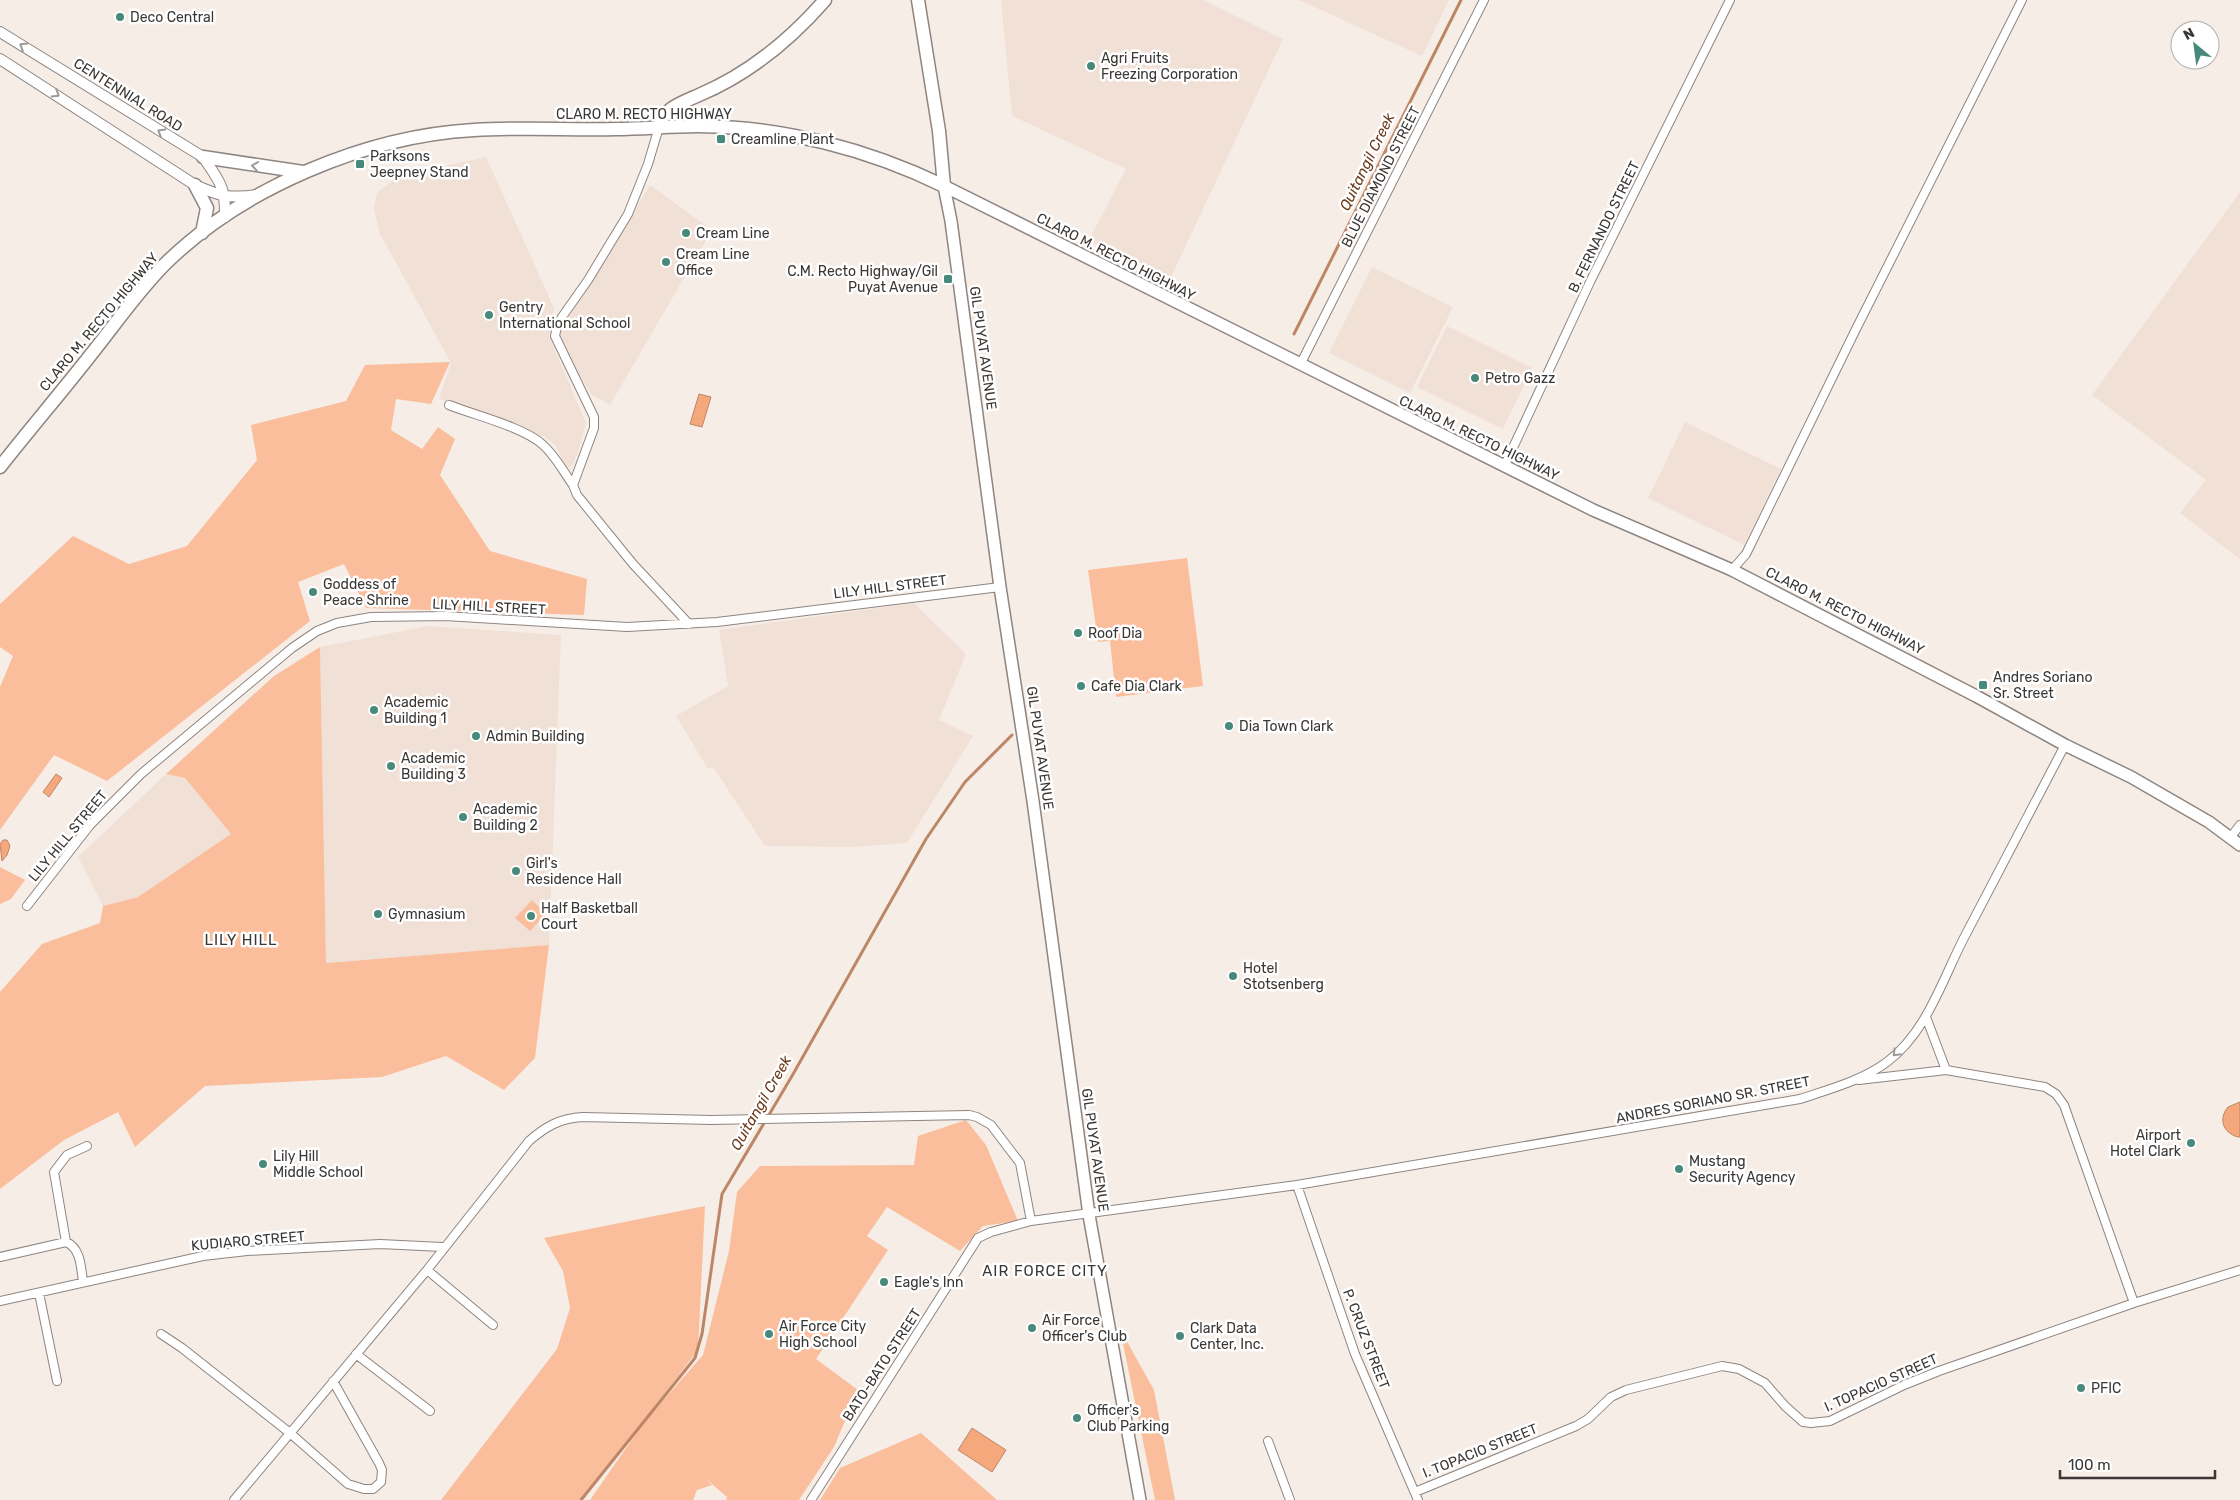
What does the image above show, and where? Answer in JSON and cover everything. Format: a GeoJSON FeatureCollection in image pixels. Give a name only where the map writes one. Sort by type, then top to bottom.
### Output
{"type":"FeatureCollection","features":[{"type":"Feature","properties":{"kind":"main road"},"geometry":{"type":"LineString","coordinates":[[659,127],[665,112],[725,83],[783,44],[825,0]]}},
{"type":"Feature","properties":{"kind":"main road","name":"GIL PUYAT AVENUE"},"geometry":{"type":"LineString","coordinates":[[918,0],[939,131],[944,186],[954,241],[1000,587],[1033,801],[1089,1214],[1140,1500]]}},
{"type":"Feature","properties":{"kind":"main road","name":"CLARO M. RECTO HIGHWAY"},"geometry":{"type":"LineString","coordinates":[[0,467],[152,278],[167,262],[225,217],[303,172],[384,146],[473,130],[630,129],[659,127],[728,128],[815,141],[887,161],[944,186],[1592,510],[1732,570],[2158,792],[2209,822],[2240,846]]}},
{"type":"Feature","properties":{"kind":"main road"},"geometry":{"type":"LineString","coordinates":[[203,157],[303,172]]}},
{"type":"Feature","properties":{"kind":"main road"},"geometry":{"type":"LineString","coordinates":[[195,185],[207,208],[202,233]]}},
{"type":"Feature","properties":{"kind":"street","name":"BLUE DIAMOND STREET"},"geometry":{"type":"LineString","coordinates":[[1300,365],[1484,0]]}},
{"type":"Feature","properties":{"kind":"street","name":"B. FERNANDO STREET"},"geometry":{"type":"LineString","coordinates":[[1504,467],[1590,282],[1730,0]]}},
{"type":"Feature","properties":{"kind":"street"},"geometry":{"type":"LineString","coordinates":[[1732,570],[1746,554],[1856,328],[2022,0]]}},
{"type":"Feature","properties":{"kind":"street","name":"CENTENNIAL ROAD"},"geometry":{"type":"LineString","coordinates":[[0,32],[203,157],[218,178],[225,197],[225,217]]}},
{"type":"Feature","properties":{"kind":"street"},"geometry":{"type":"LineString","coordinates":[[0,59],[195,185],[225,197],[238,198],[262,194]]}},
{"type":"Feature","properties":{"kind":"street"},"geometry":{"type":"LineString","coordinates":[[573,485],[594,428],[594,417],[555,336],[557,326],[602,259],[628,214],[648,164],[659,127]]}},
{"type":"Feature","properties":{"kind":"street"},"geometry":{"type":"LineString","coordinates":[[449,405],[526,433],[541,443],[552,454],[573,485],[577,495],[633,564],[689,624]]}},
{"type":"Feature","properties":{"kind":"street","name":"LILY HILL STREET"},"geometry":{"type":"LineString","coordinates":[[27,906],[90,825],[140,774],[292,648],[316,631],[337,623],[371,617],[445,616],[627,627],[689,624],[1000,587]]}},
{"type":"Feature","properties":{"kind":"street","name":"ANDRES SORIANO SR. STREET"},"geometry":{"type":"LineString","coordinates":[[1089,1214],[1297,1185],[1800,1099],[1857,1080],[1888,1062],[1926,1017],[1966,935],[2065,745]]}},
{"type":"Feature","properties":{"kind":"street"},"geometry":{"type":"LineString","coordinates":[[2230,838],[2240,825]]}},
{"type":"Feature","properties":{"kind":"street"},"geometry":{"type":"LineString","coordinates":[[1926,1017],[1946,1070]]}},
{"type":"Feature","properties":{"kind":"street"},"geometry":{"type":"LineString","coordinates":[[1857,1080],[1946,1070],[2045,1087],[2056,1094],[2064,1105],[2134,1303]]}},
{"type":"Feature","properties":{"kind":"street"},"geometry":{"type":"LineString","coordinates":[[234,1500],[427,1270],[442,1247],[529,1141],[547,1126],[568,1118],[711,1120],[969,1114],[991,1125],[1020,1163],[1030,1221]]}},
{"type":"Feature","properties":{"kind":"street"},"geometry":{"type":"LineString","coordinates":[[83,1282],[77,1254],[74,1248],[66,1242],[54,1172],[66,1155],[87,1146]]}},
{"type":"Feature","properties":{"kind":"street","name":"P. CRUZ STREET"},"geometry":{"type":"LineString","coordinates":[[1297,1185],[1356,1354],[1418,1500]]}},
{"type":"Feature","properties":{"kind":"street","name":"BATO-BATO STREET"},"geometry":{"type":"LineString","coordinates":[[811,1500],[978,1238],[991,1232],[1030,1221],[1089,1214]]}},
{"type":"Feature","properties":{"kind":"street"},"geometry":{"type":"LineString","coordinates":[[0,1257],[66,1242]]}},
{"type":"Feature","properties":{"kind":"street","name":"KUDIARO STREET"},"geometry":{"type":"LineString","coordinates":[[0,1301],[203,1256],[246,1251],[380,1244],[442,1247]]}},
{"type":"Feature","properties":{"kind":"street"},"geometry":{"type":"LineString","coordinates":[[427,1270],[493,1325]]}},
{"type":"Feature","properties":{"kind":"street","name":"I. TOPACIO STREET"},"geometry":{"type":"LineString","coordinates":[[1415,1492],[1576,1426],[1588,1419],[1611,1398],[1626,1390],[1722,1366],[1739,1369],[1765,1383],[1785,1406],[1803,1422],[1830,1421],[1939,1371],[2134,1303],[2240,1270]]}},
{"type":"Feature","properties":{"kind":"street"},"geometry":{"type":"LineString","coordinates":[[39,1292],[57,1381]]}},
{"type":"Feature","properties":{"kind":"street"},"geometry":{"type":"LineString","coordinates":[[162,1334],[290,1433],[348,1484],[364,1489],[373,1489],[381,1482],[382,1470],[380,1463],[333,1381]]}},
{"type":"Feature","properties":{"kind":"street"},"geometry":{"type":"LineString","coordinates":[[356,1354],[430,1411]]}},
{"type":"Feature","properties":{"kind":"street"},"geometry":{"type":"LineString","coordinates":[[1268,1441],[1290,1500]]}},
{"type":"Feature","properties":{"kind":"shaded area"},"geometry":{"type":"Polygon","coordinates":[[[1001,0],[1203,0],[1283,39],[1171,277],[1089,240],[1126,169],[1012,116],[1001,0]]]}},
{"type":"Feature","properties":{"kind":"shaded area"},"geometry":{"type":"Polygon","coordinates":[[[1299,0],[1449,0],[1422,56],[1299,0]]]}},
{"type":"Feature","properties":{"kind":"shaded area","name":"Gentry International School"},"geometry":{"type":"Polygon","coordinates":[[[486,157],[554,308],[549,336],[586,423],[572,466],[566,468],[556,446],[545,437],[439,399],[451,363],[379,232],[374,207],[377,193],[391,182],[407,174],[486,157]]]}},
{"type":"Feature","properties":{"kind":"shaded area"},"geometry":{"type":"Polygon","coordinates":[[[650,185],[712,230],[610,405],[591,394],[567,354],[560,332],[650,185]]]}},
{"type":"Feature","properties":{"kind":"shaded area"},"geometry":{"type":"Polygon","coordinates":[[[2240,192],[2240,559],[2180,513],[2206,480],[2092,395],[2240,192]]]}},
{"type":"Feature","properties":{"kind":"shaded area"},"geometry":{"type":"Polygon","coordinates":[[[1372,267],[1453,307],[1410,393],[1329,353],[1372,267]]]}},
{"type":"Feature","properties":{"kind":"shaded area","name":"Petro Gazz"},"geometry":{"type":"Polygon","coordinates":[[[1447,326],[1532,368],[1503,429],[1417,387],[1447,326]]]}},
{"type":"Feature","properties":{"kind":"shaded area"},"geometry":{"type":"Polygon","coordinates":[[[450,362],[431,404],[396,399],[391,430],[422,449],[438,427],[455,439],[440,475],[490,551],[587,579],[584,615],[366,608],[344,564],[298,582],[310,621],[107,781],[54,755],[0,830],[0,687],[13,656],[0,647],[0,604],[73,536],[129,564],[187,546],[257,460],[251,425],[346,401],[365,365],[450,362]]]}},
{"type":"Feature","properties":{"kind":"shaded area"},"geometry":{"type":"Polygon","coordinates":[[[699,394],[711,397],[702,427],[690,424],[699,394]]]}},
{"type":"Feature","properties":{"kind":"shaded area"},"geometry":{"type":"Polygon","coordinates":[[[1685,422],[1781,469],[1744,545],[1648,498],[1685,422]]]}},
{"type":"Feature","properties":{"kind":"shaded area"},"geometry":{"type":"Polygon","coordinates":[[[1187,558],[1203,686],[1116,697],[1110,641],[1098,642],[1088,570],[1187,558]]]}},
{"type":"Feature","properties":{"kind":"shaded area"},"geometry":{"type":"Polygon","coordinates":[[[914,603],[966,654],[939,720],[973,736],[907,843],[853,847],[765,846],[713,767],[708,769],[676,716],[728,686],[719,630],[914,603]]]}},
{"type":"Feature","properties":{"kind":"shaded area"},"geometry":{"type":"Polygon","coordinates":[[[428,626],[561,635],[549,945],[326,963],[320,647],[428,626]]]}},
{"type":"Feature","properties":{"kind":"shaded area"},"geometry":{"type":"Polygon","coordinates":[[[320,647],[326,963],[549,945],[535,1058],[504,1090],[446,1056],[382,1077],[205,1086],[135,1147],[118,1112],[64,1140],[0,1189],[0,992],[42,944],[100,923],[103,906],[138,897],[231,834],[185,778],[166,774],[274,676],[320,647]]]}},
{"type":"Feature","properties":{"kind":"shaded area"},"geometry":{"type":"Polygon","coordinates":[[[56,774],[62,778],[49,797],[43,792],[56,774]]]}},
{"type":"Feature","properties":{"kind":"shaded area"},"geometry":{"type":"Polygon","coordinates":[[[166,774],[185,778],[231,834],[138,897],[103,906],[78,857],[166,774]]]}},
{"type":"Feature","properties":{"kind":"shaded area"},"geometry":{"type":"Polygon","coordinates":[[[3,840],[7,840],[10,846],[7,855],[2,861],[0,844],[3,840]]]}},
{"type":"Feature","properties":{"kind":"shaded area"},"geometry":{"type":"Polygon","coordinates":[[[0,867],[25,880],[11,899],[0,904],[0,867]]]}},
{"type":"Feature","properties":{"kind":"shaded area","name":"Half Basketball Court"},"geometry":{"type":"Polygon","coordinates":[[[532,900],[546,914],[530,931],[515,918],[532,900]]]}},
{"type":"Feature","properties":{"kind":"shaded area"},"geometry":{"type":"Polygon","coordinates":[[[2240,1102],[2240,1137],[2238,1137],[2226,1129],[2223,1116],[2228,1107],[2240,1102]]]}},
{"type":"Feature","properties":{"kind":"shaded area"},"geometry":{"type":"Polygon","coordinates":[[[966,1120],[986,1145],[1018,1221],[983,1226],[960,1251],[887,1207],[867,1236],[888,1250],[816,1359],[858,1390],[834,1447],[799,1500],[726,1500],[727,1497],[704,1477],[712,1485],[697,1490],[693,1500],[590,1500],[644,1422],[703,1355],[729,1251],[737,1192],[760,1166],[914,1165],[918,1136],[966,1120]]]}},
{"type":"Feature","properties":{"kind":"shaded area"},"geometry":{"type":"Polygon","coordinates":[[[705,1206],[698,1350],[583,1500],[441,1500],[557,1349],[570,1308],[563,1271],[544,1238],[705,1206]]]}},
{"type":"Feature","properties":{"kind":"shaded area"},"geometry":{"type":"Polygon","coordinates":[[[1120,1329],[1154,1390],[1175,1500],[1155,1500],[1120,1329]]]}},
{"type":"Feature","properties":{"kind":"shaded area"},"geometry":{"type":"Polygon","coordinates":[[[972,1428],[1006,1450],[992,1472],[958,1450],[972,1428]]]}},
{"type":"Feature","properties":{"kind":"shaded area"},"geometry":{"type":"Polygon","coordinates":[[[921,1433],[997,1500],[820,1500],[840,1468],[921,1433]]]}},
{"type":"Feature","properties":{"kind":"waterway","name":"Quitangil Creek"},"geometry":{"type":"LineString","coordinates":[[1294,334],[1461,0]]}},
{"type":"Feature","properties":{"kind":"waterway","name":"Quitangil Creek"},"geometry":{"type":"LineString","coordinates":[[581,1500],[695,1358],[702,1334],[722,1194],[792,1076],[926,839],[965,782],[1012,735]]}},
{"type":"Feature","properties":{"kind":"place","name":"Deco Central"},"geometry":{"type":"Point","coordinates":[120,17]}},
{"type":"Feature","properties":{"kind":"place","name":"Agri Fruits Freezing Corporation"},"geometry":{"type":"Point","coordinates":[1091,66]}},
{"type":"Feature","properties":{"kind":"place","name":"Creamline Plant"},"geometry":{"type":"Point","coordinates":[721,139]}},
{"type":"Feature","properties":{"kind":"place","name":"Parksons Jeepney Stand"},"geometry":{"type":"Point","coordinates":[360,164]}},
{"type":"Feature","properties":{"kind":"place","name":"Cream Line"},"geometry":{"type":"Point","coordinates":[686,233]}},
{"type":"Feature","properties":{"kind":"place","name":"Cream Line Office"},"geometry":{"type":"Point","coordinates":[666,262]}},
{"type":"Feature","properties":{"kind":"place","name":"C.M. Recto Highway/Gil Puyat Avenue"},"geometry":{"type":"Point","coordinates":[948,279]}},
{"type":"Feature","properties":{"kind":"place","name":"Gentry International School"},"geometry":{"type":"Point","coordinates":[489,315]}},
{"type":"Feature","properties":{"kind":"place","name":"Petro Gazz"},"geometry":{"type":"Point","coordinates":[1475,378]}},
{"type":"Feature","properties":{"kind":"place","name":"Goddess of Peace Shrine"},"geometry":{"type":"Point","coordinates":[313,592]}},
{"type":"Feature","properties":{"kind":"place","name":"Roof Dia"},"geometry":{"type":"Point","coordinates":[1078,633]}},
{"type":"Feature","properties":{"kind":"place","name":"Andres Soriano Sr. Street"},"geometry":{"type":"Point","coordinates":[1983,685]}},
{"type":"Feature","properties":{"kind":"place","name":"Cafe Dia Clark"},"geometry":{"type":"Point","coordinates":[1081,686]}},
{"type":"Feature","properties":{"kind":"place","name":"Academic Building 1"},"geometry":{"type":"Point","coordinates":[374,710]}},
{"type":"Feature","properties":{"kind":"place","name":"Dia Town Clark"},"geometry":{"type":"Point","coordinates":[1229,726]}},
{"type":"Feature","properties":{"kind":"place","name":"Admin Building"},"geometry":{"type":"Point","coordinates":[476,736]}},
{"type":"Feature","properties":{"kind":"place","name":"Academic Building 3"},"geometry":{"type":"Point","coordinates":[391,766]}},
{"type":"Feature","properties":{"kind":"place","name":"Academic Building 2"},"geometry":{"type":"Point","coordinates":[463,817]}},
{"type":"Feature","properties":{"kind":"place","name":"Girl's Residence Hall"},"geometry":{"type":"Point","coordinates":[516,871]}},
{"type":"Feature","properties":{"kind":"place","name":"Gymnasium"},"geometry":{"type":"Point","coordinates":[378,914]}},
{"type":"Feature","properties":{"kind":"place","name":"Half Basketball Court"},"geometry":{"type":"Point","coordinates":[531,916]}},
{"type":"Feature","properties":{"kind":"place","name":"Hotel Stotsenberg"},"geometry":{"type":"Point","coordinates":[1233,976]}},
{"type":"Feature","properties":{"kind":"place","name":"Airport Hotel Clark"},"geometry":{"type":"Point","coordinates":[2191,1143]}},
{"type":"Feature","properties":{"kind":"place","name":"Lily Hill Middle School"},"geometry":{"type":"Point","coordinates":[263,1164]}},
{"type":"Feature","properties":{"kind":"place","name":"Mustang Security Agency"},"geometry":{"type":"Point","coordinates":[1679,1169]}},
{"type":"Feature","properties":{"kind":"place","name":"Eagle's Inn"},"geometry":{"type":"Point","coordinates":[884,1282]}},
{"type":"Feature","properties":{"kind":"place","name":"Air Force Officer's Club"},"geometry":{"type":"Point","coordinates":[1032,1328]}},
{"type":"Feature","properties":{"kind":"place","name":"Air Force City High School"},"geometry":{"type":"Point","coordinates":[769,1334]}},
{"type":"Feature","properties":{"kind":"place","name":"Clark Data Center, Inc."},"geometry":{"type":"Point","coordinates":[1180,1336]}},
{"type":"Feature","properties":{"kind":"place","name":"PFIC"},"geometry":{"type":"Point","coordinates":[2081,1388]}},
{"type":"Feature","properties":{"kind":"place","name":"Officer's Club Parking"},"geometry":{"type":"Point","coordinates":[1077,1418]}},
{"type":"Feature","properties":{"kind":"district","name":"LILY HILL"},"geometry":{"type":"Point","coordinates":[241,940]}},
{"type":"Feature","properties":{"kind":"district","name":"AIR FORCE CITY"},"geometry":{"type":"Point","coordinates":[1045,1271]}}]}
